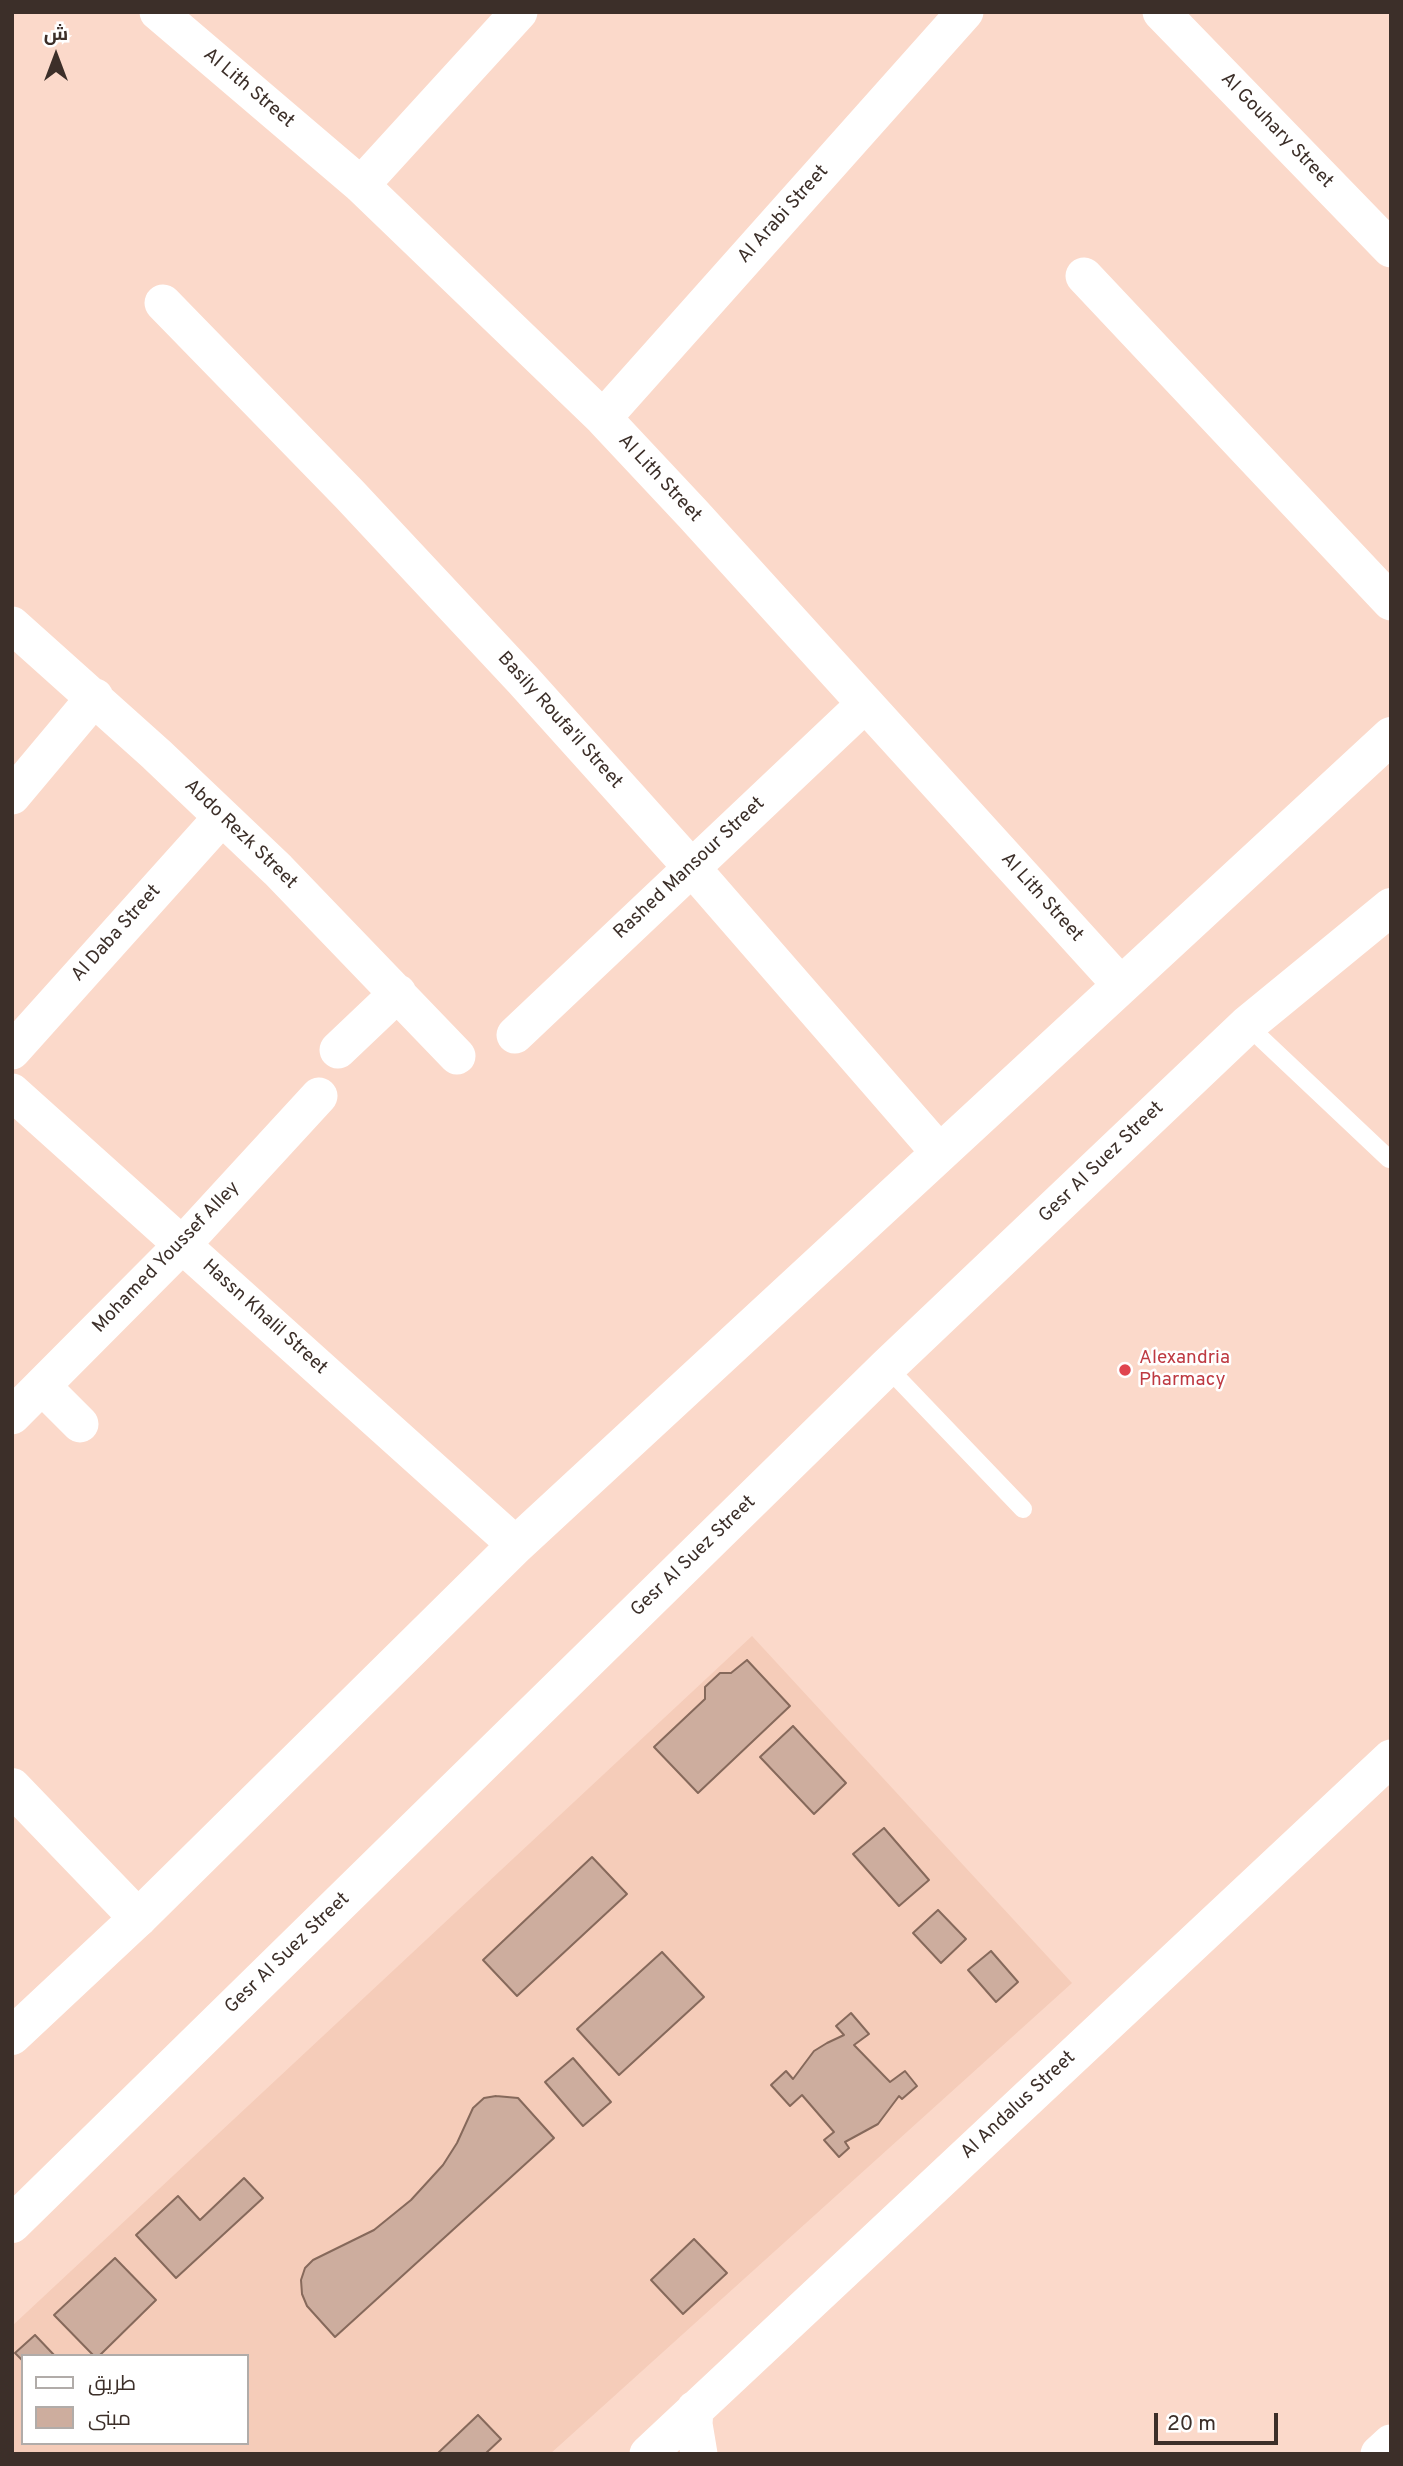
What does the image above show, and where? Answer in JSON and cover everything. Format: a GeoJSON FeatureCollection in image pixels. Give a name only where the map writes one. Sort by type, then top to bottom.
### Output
{"type":"FeatureCollection","features":[{"type":"Feature","properties":{"kind":"main road"},"geometry":{"type":"LineString","coordinates":[[12,2036],[138,1918],[516,1545],[1391,736]]}},
{"type":"Feature","properties":{"kind":"main road","name":"Gesr Al Suez Street"},"geometry":{"type":"LineString","coordinates":[[12,2224],[887,1367],[1247,1026],[1391,907]]}},
{"type":"Feature","properties":{"kind":"main road"},"geometry":{"type":"LineString","coordinates":[[12,1787],[138,1918]]}},
{"type":"Feature","properties":{"kind":"street","name":"Al Lith Street"},"geometry":{"type":"LineString","coordinates":[[158,12],[361,186],[603,418],[1121,985]]}},
{"type":"Feature","properties":{"kind":"street"},"geometry":{"type":"LineString","coordinates":[[361,186],[519,12]]}},
{"type":"Feature","properties":{"kind":"street","name":"Al Arabi Street"},"geometry":{"type":"LineString","coordinates":[[603,418],[965,12]]}},
{"type":"Feature","properties":{"kind":"street","name":"Al Gouhary Street"},"geometry":{"type":"LineString","coordinates":[[1161,12],[1391,249]]}},
{"type":"Feature","properties":{"kind":"street"},"geometry":{"type":"LineString","coordinates":[[1084,276],[1391,602]]}},
{"type":"Feature","properties":{"kind":"street","name":"Basily Roufa'il Street"},"geometry":{"type":"LineString","coordinates":[[163,303],[368,514],[523,680],[692,868],[940,1153]]}},
{"type":"Feature","properties":{"kind":"street","name":"Abdo Rezk Street"},"geometry":{"type":"LineString","coordinates":[[12,625],[94,697],[278,870],[457,1056]]}},
{"type":"Feature","properties":{"kind":"street"},"geometry":{"type":"LineString","coordinates":[[12,796],[94,697]]}},
{"type":"Feature","properties":{"kind":"street","name":"Rashed Mansour Street"},"geometry":{"type":"LineString","coordinates":[[514,1035],[865,704]]}},
{"type":"Feature","properties":{"kind":"street","name":"Al Daba Street"},"geometry":{"type":"LineString","coordinates":[[12,1051],[222,817]]}},
{"type":"Feature","properties":{"kind":"street"},"geometry":{"type":"LineString","coordinates":[[338,1050],[398,993]]}},
{"type":"Feature","properties":{"kind":"street","name":"Hassn Khalil Street"},"geometry":{"type":"LineString","coordinates":[[12,1092],[516,1545]]}},
{"type":"Feature","properties":{"kind":"street","name":"Mohamed Youssef Alley"},"geometry":{"type":"LineString","coordinates":[[12,1416],[182,1245],[319,1096]]}},
{"type":"Feature","properties":{"kind":"street"},"geometry":{"type":"LineString","coordinates":[[42,1386],[80,1424]]}},
{"type":"Feature","properties":{"kind":"street","name":"Al Andalus Street"},"geometry":{"type":"LineString","coordinates":[[648,2454],[1391,1758]]}},
{"type":"Feature","properties":{"kind":"street"},"geometry":{"type":"LineString","coordinates":[[695,2409],[694,2424],[699,2454]]}},
{"type":"Feature","properties":{"kind":"street"},"geometry":{"type":"LineString","coordinates":[[1379,2454],[1391,2443]]}},
{"type":"Feature","properties":{"kind":"lane"},"geometry":{"type":"LineString","coordinates":[[1247,1026],[1389,1159]]}},
{"type":"Feature","properties":{"kind":"lane"},"geometry":{"type":"LineString","coordinates":[[887,1367],[1023,1508]]}},
{"type":"Feature","properties":{"kind":"shaded area"},"geometry":{"type":"Polygon","coordinates":[[[752,1636],[1072,1983],[550,2454],[12,2454],[12,2326],[752,1636]]]}},
{"type":"Feature","properties":{"kind":"building"},"geometry":{"type":"Polygon","coordinates":[[[747,1660],[790,1706],[698,1793],[654,1747],[705,1699],[705,1687],[720,1673],[731,1673],[747,1660]]]}},
{"type":"Feature","properties":{"kind":"building"},"geometry":{"type":"Polygon","coordinates":[[[793,1726],[846,1783],[814,1814],[760,1757],[793,1726]]]}},
{"type":"Feature","properties":{"kind":"building"},"geometry":{"type":"Polygon","coordinates":[[[884,1828],[929,1880],[899,1906],[853,1854],[884,1828]]]}},
{"type":"Feature","properties":{"kind":"building"},"geometry":{"type":"Polygon","coordinates":[[[592,1857],[627,1894],[517,1996],[483,1960],[592,1857]]]}},
{"type":"Feature","properties":{"kind":"building"},"geometry":{"type":"Polygon","coordinates":[[[938,1910],[966,1939],[941,1963],[913,1933],[938,1910]]]}},
{"type":"Feature","properties":{"kind":"building"},"geometry":{"type":"Polygon","coordinates":[[[991,1951],[1018,1982],[996,2002],[968,1970],[991,1951]]]}},
{"type":"Feature","properties":{"kind":"building"},"geometry":{"type":"Polygon","coordinates":[[[662,1952],[704,1997],[619,2075],[577,2029],[662,1952]]]}},
{"type":"Feature","properties":{"kind":"building"},"geometry":{"type":"Polygon","coordinates":[[[851,2013],[869,2034],[854,2045],[890,2082],[905,2071],[917,2086],[902,2099],[899,2096],[878,2124],[845,2142],[849,2148],[839,2157],[824,2140],[834,2132],[802,2095],[790,2106],[771,2085],[786,2071],[793,2079],[814,2051],[844,2035],[836,2026],[851,2013]]]}},
{"type":"Feature","properties":{"kind":"building"},"geometry":{"type":"Polygon","coordinates":[[[573,2058],[611,2102],[583,2126],[545,2082],[573,2058]]]}},
{"type":"Feature","properties":{"kind":"building"},"geometry":{"type":"Polygon","coordinates":[[[484,2098],[518,2098],[554,2138],[335,2337],[307,2306],[302,2294],[301,2280],[305,2268],[313,2260],[374,2230],[411,2200],[443,2165],[457,2143],[473,2108],[484,2098]]]}},
{"type":"Feature","properties":{"kind":"building"},"geometry":{"type":"Polygon","coordinates":[[[244,2178],[263,2198],[176,2278],[136,2235],[178,2196],[200,2220],[244,2178]]]}},
{"type":"Feature","properties":{"kind":"building"},"geometry":{"type":"Polygon","coordinates":[[[694,2239],[727,2273],[683,2314],[651,2280],[694,2239]]]}},
{"type":"Feature","properties":{"kind":"building"},"geometry":{"type":"Polygon","coordinates":[[[115,2258],[156,2300],[101,2354],[92,2354],[54,2315],[115,2258]]]}},
{"type":"Feature","properties":{"kind":"building"},"geometry":{"type":"Polygon","coordinates":[[[35,2335],[53,2354],[21,2354],[21,2359],[15,2353],[35,2335]]]}},
{"type":"Feature","properties":{"kind":"building"},"geometry":{"type":"Polygon","coordinates":[[[478,2415],[501,2439],[485,2454],[437,2454],[478,2415]]]}},
{"type":"Feature","properties":{"kind":"place","name":"Alexandria Pharmacy"},"geometry":{"type":"Point","coordinates":[1125,1370]}}]}
